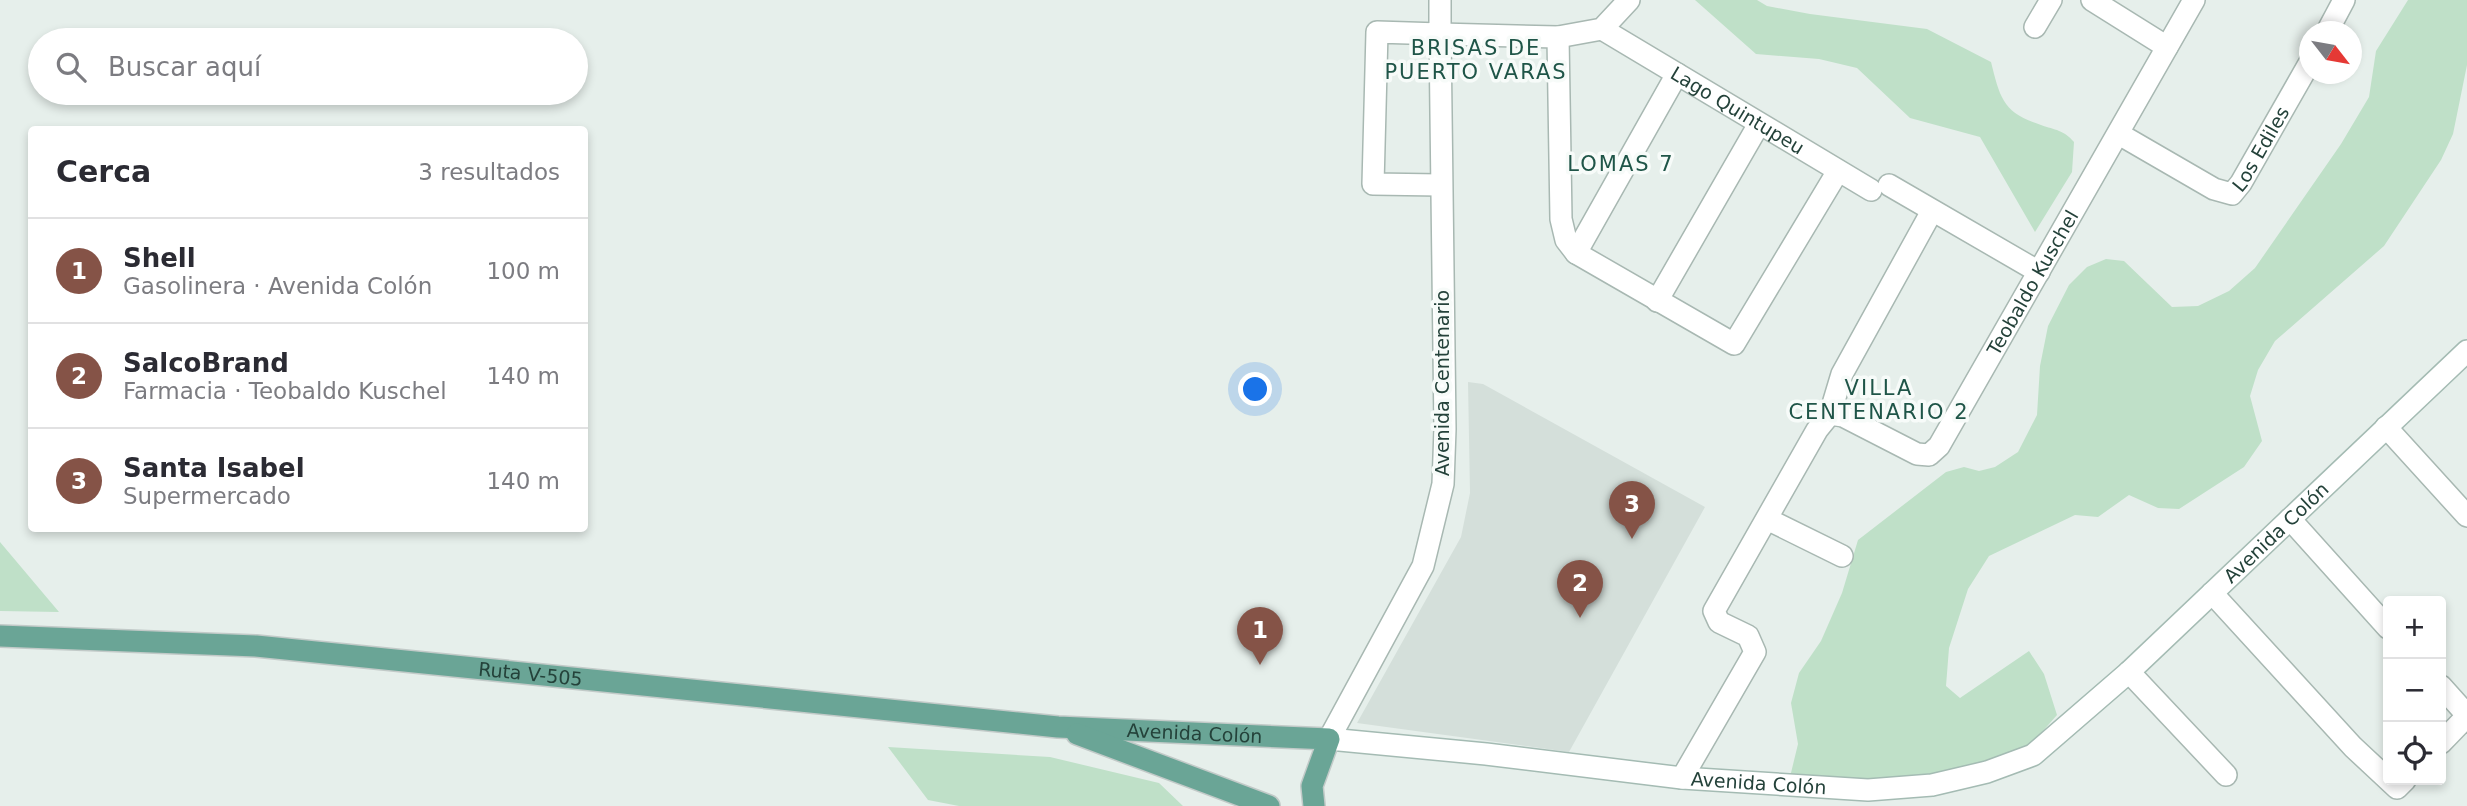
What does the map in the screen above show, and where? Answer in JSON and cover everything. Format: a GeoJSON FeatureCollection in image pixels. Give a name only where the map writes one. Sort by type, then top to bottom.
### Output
{"type":"FeatureCollection","features":[{"type":"Feature","properties":{"kind":"main road","name":"Ruta V-505"},"geometry":{"type":"LineString","coordinates":[[0,636],[256,646],[1058,727]]}},
{"type":"Feature","properties":{"kind":"main road","name":"Avenida Colón"},"geometry":{"type":"LineString","coordinates":[[1058,727],[1329,739]]}},
{"type":"Feature","properties":{"kind":"main road"},"geometry":{"type":"LineString","coordinates":[[1058,727],[1269,806]]}},
{"type":"Feature","properties":{"kind":"main road"},"geometry":{"type":"LineString","coordinates":[[1314,806],[1312,786],[1329,739]]}},
{"type":"Feature","properties":{"kind":"street","name":"Avenida Centenario"},"geometry":{"type":"LineString","coordinates":[[1329,739],[1423,566],[1438,512],[1445,429],[1440,185],[1440,0]]}},
{"type":"Feature","properties":{"kind":"street"},"geometry":{"type":"LineString","coordinates":[[1440,185],[1373,184],[1377,32],[1558,37],[1602,29],[1629,0]]}},
{"type":"Feature","properties":{"kind":"street"},"geometry":{"type":"LineString","coordinates":[[2035,27],[2051,0]]}},
{"type":"Feature","properties":{"kind":"street"},"geometry":{"type":"LineString","coordinates":[[2092,0],[2167,47]]}},
{"type":"Feature","properties":{"kind":"street","name":"Teobaldo Kuschel"},"geometry":{"type":"LineString","coordinates":[[1830,414],[1843,416],[1917,454],[1929,455],[1939,446],[2194,0]]}},
{"type":"Feature","properties":{"kind":"street"},"geometry":{"type":"LineString","coordinates":[[2333,21],[2344,0]]}},
{"type":"Feature","properties":{"kind":"street","name":"Lago Quintupeu"},"geometry":{"type":"LineString","coordinates":[[1602,29],[1838,171],[1932,211],[2039,272]]}},
{"type":"Feature","properties":{"kind":"street"},"geometry":{"type":"LineString","coordinates":[[1558,37],[1560,219],[1566,240],[1576,253],[1734,344],[1838,171]]}},
{"type":"Feature","properties":{"kind":"street"},"geometry":{"type":"LineString","coordinates":[[1576,253],[1677,74]]}},
{"type":"Feature","properties":{"kind":"street","name":"Los Ediles"},"geometry":{"type":"LineString","coordinates":[[2119,134],[2214,189],[2232,194],[2241,183],[2299,80]]}},
{"type":"Feature","properties":{"kind":"street"},"geometry":{"type":"LineString","coordinates":[[1657,301],[1759,124]]}},
{"type":"Feature","properties":{"kind":"street"},"geometry":{"type":"LineString","coordinates":[[1682,778],[1755,652],[1748,636],[1719,622],[1714,611],[1817,430],[1830,414],[1842,374],[1932,211]]}},
{"type":"Feature","properties":{"kind":"street","name":"Avenida Colón"},"geometry":{"type":"LineString","coordinates":[[1329,739],[1486,754],[1682,778],[1868,790],[1900,789],[1962,779],[2033,755],[2129,672],[2467,351]]}},
{"type":"Feature","properties":{"kind":"street"},"geometry":{"type":"LineString","coordinates":[[2386,427],[2467,516]]}},
{"type":"Feature","properties":{"kind":"street"},"geometry":{"type":"LineString","coordinates":[[1768,519],[1842,556]]}},
{"type":"Feature","properties":{"kind":"street"},"geometry":{"type":"LineString","coordinates":[[2290,519],[2383,622]]}},
{"type":"Feature","properties":{"kind":"street"},"geometry":{"type":"LineString","coordinates":[[2212,593],[2353,747],[2383,770]]}},
{"type":"Feature","properties":{"kind":"street"},"geometry":{"type":"LineString","coordinates":[[2129,672],[2226,775]]}},
{"type":"Feature","properties":{"kind":"street"},"geometry":{"type":"LineString","coordinates":[[2446,692],[2467,716],[2446,738]]}},
{"type":"Feature","properties":{"kind":"shaded area"},"geometry":{"type":"Polygon","coordinates":[[[1468,382],[1483,384],[1705,507],[1569,752],[1357,723],[1461,537],[1470,493],[1468,382]]]}},
{"type":"Feature","properties":{"kind":"green space"},"geometry":{"type":"Polygon","coordinates":[[[1695,0],[1757,0],[1767,6],[1810,14],[1927,29],[1991,62],[2005,103],[2018,115],[2067,135],[2074,142],[2072,172],[2035,232],[1980,137],[1910,118],[1857,68],[1819,59],[1756,54],[1695,0]]]}},
{"type":"Feature","properties":{"kind":"green space"},"geometry":{"type":"Polygon","coordinates":[[[2408,0],[2467,0],[2467,65],[2453,134],[2441,160],[2384,246],[2275,341],[2258,370],[2250,396],[2262,441],[2244,467],[2179,509],[2158,508],[2129,495],[2098,517],[2075,515],[1989,556],[1968,589],[1949,648],[1946,686],[1960,698],[2029,651],[2044,674],[2057,715],[2009,769],[1851,788],[1790,777],[1798,744],[1791,703],[1799,673],[1821,641],[1842,593],[1858,540],[1946,472],[1964,467],[1979,471],[1995,467],[2018,452],[2037,415],[2040,366],[2048,326],[2069,285],[2087,267],[2106,259],[2124,261],[2172,307],[2198,306],[2229,291],[2255,268],[2341,144],[2369,97],[2376,51],[2408,0]]]}},
{"type":"Feature","properties":{"kind":"green space"},"geometry":{"type":"Polygon","coordinates":[[[0,542],[59,612],[0,611],[0,542]]]}},
{"type":"Feature","properties":{"kind":"green space"},"geometry":{"type":"Polygon","coordinates":[[[888,747],[1050,757],[1159,783],[1183,806],[959,806],[928,800],[888,747]]]}},
{"type":"Feature","properties":{"kind":"place","name":"Santa Isabel"},"geometry":{"type":"Point","coordinates":[1632,539]}},
{"type":"Feature","properties":{"kind":"place","name":"SalcoBrand"},"geometry":{"type":"Point","coordinates":[1580,618]}},
{"type":"Feature","properties":{"kind":"place","name":"Shell"},"geometry":{"type":"Point","coordinates":[1260,665]}},
{"type":"Feature","properties":{"kind":"district","name":"BRISAS DE PUERTO VARAS"},"geometry":{"type":"Point","coordinates":[1476,60]}},
{"type":"Feature","properties":{"kind":"district","name":"LOMAS 7"},"geometry":{"type":"Point","coordinates":[1621,164]}},
{"type":"Feature","properties":{"kind":"district","name":"VILLA CENTENARIO 2"},"geometry":{"type":"Point","coordinates":[1879,400]}}]}
